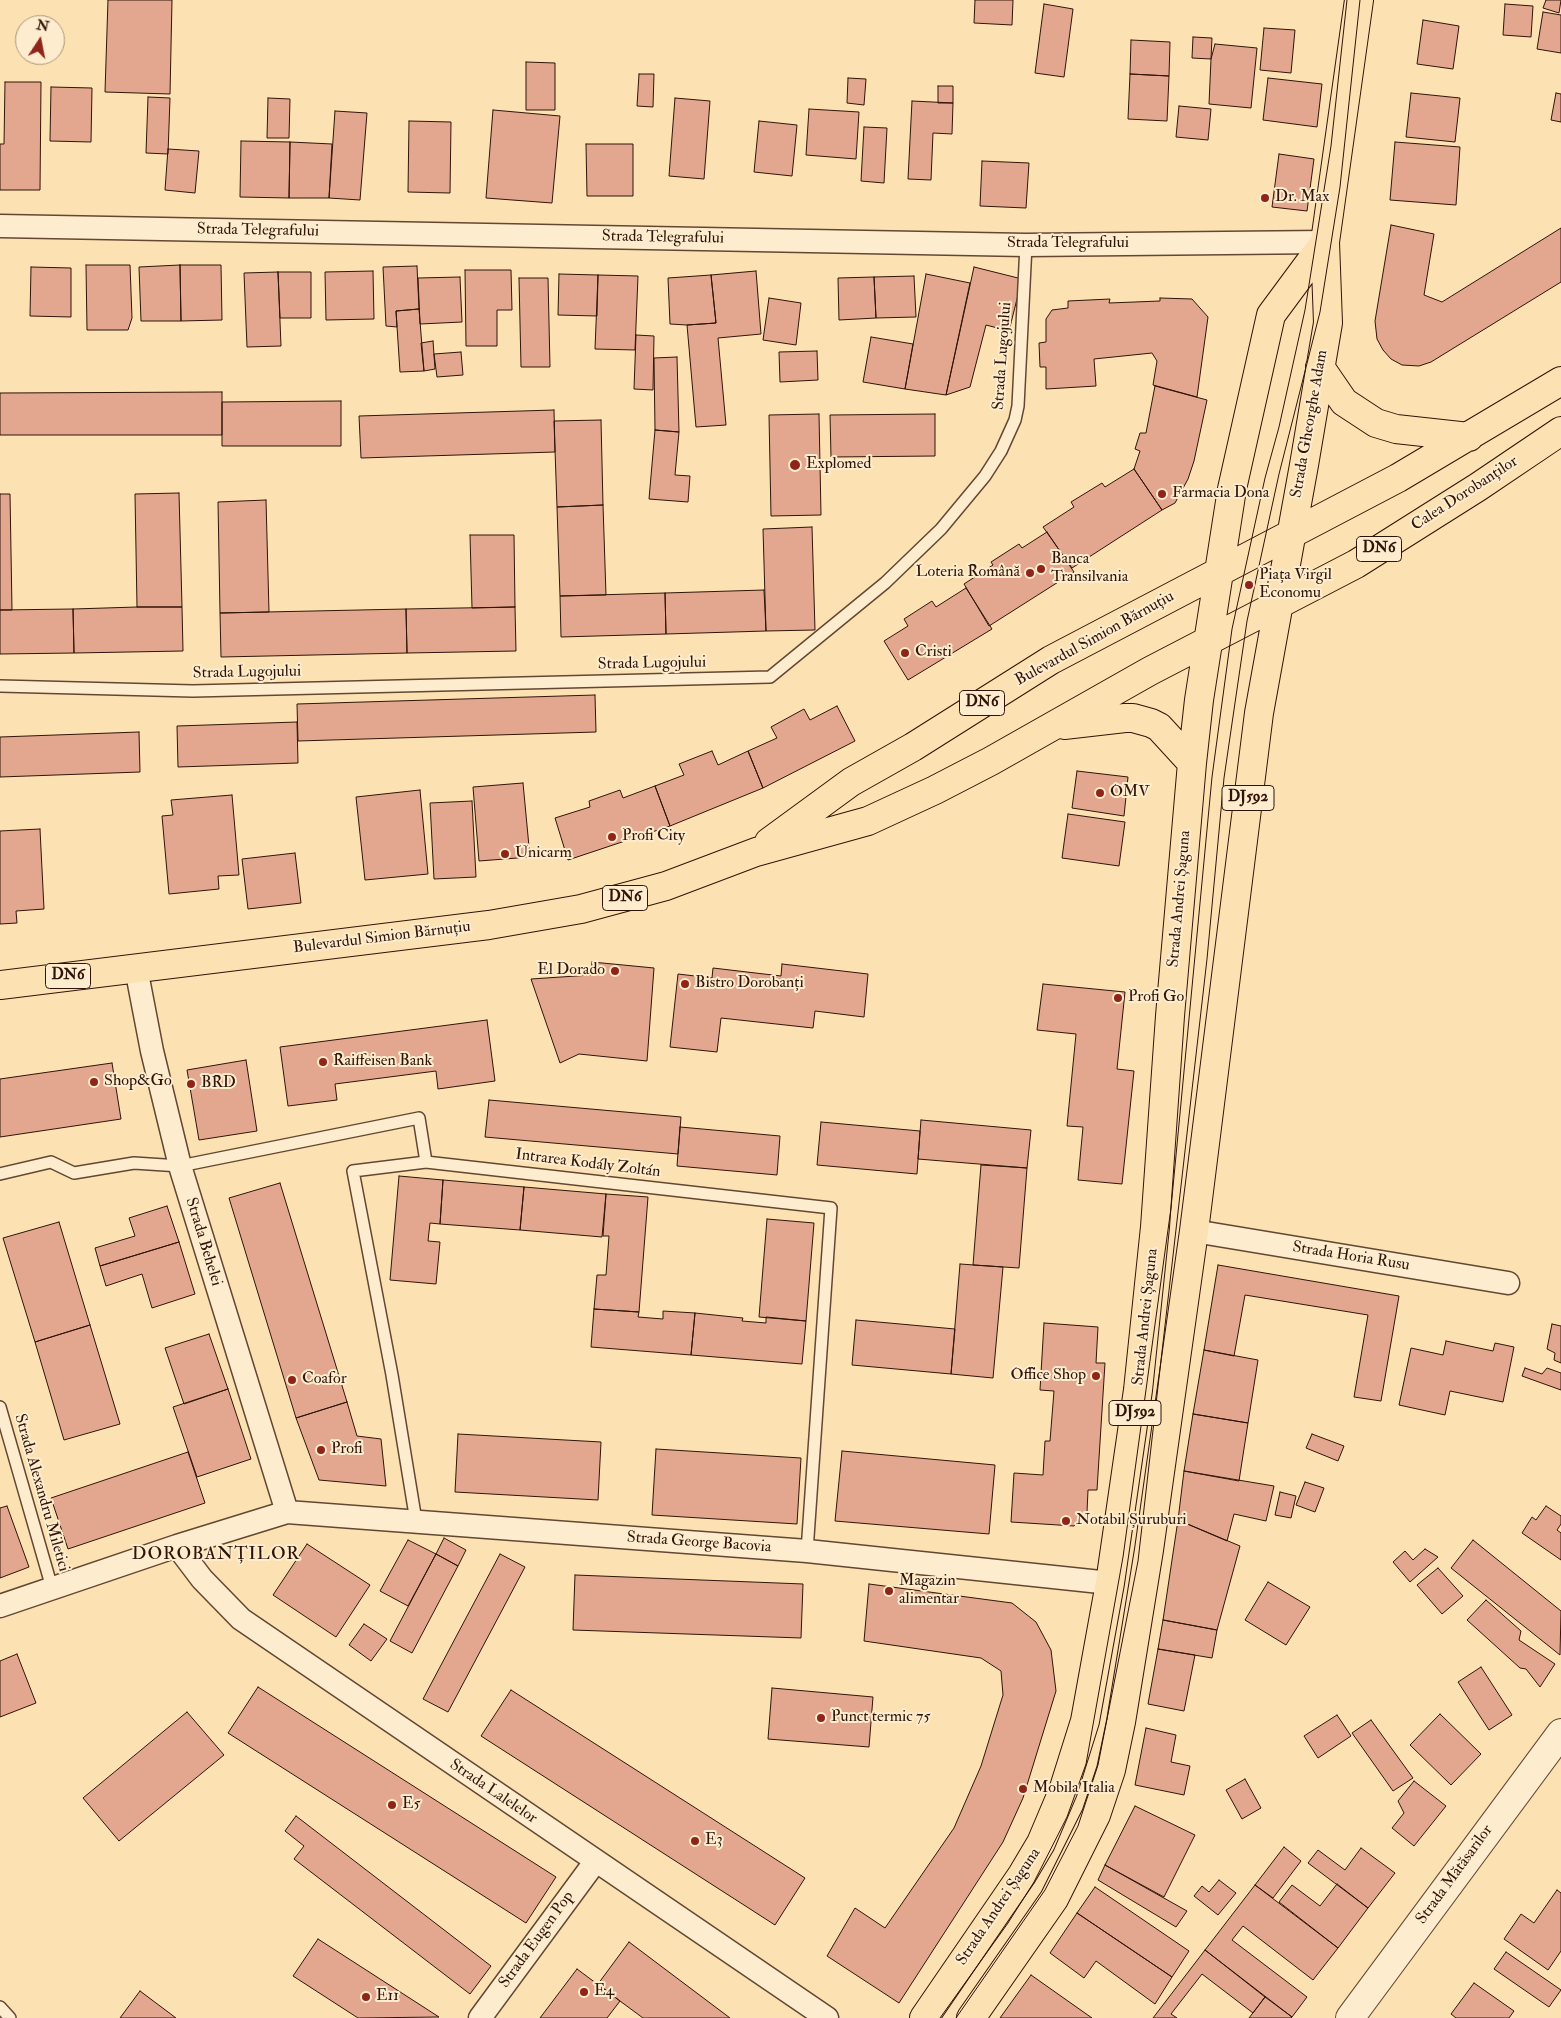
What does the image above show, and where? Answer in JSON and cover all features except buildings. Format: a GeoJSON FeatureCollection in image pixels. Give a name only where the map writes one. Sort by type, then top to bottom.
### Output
{"type":"FeatureCollection","features":[{"type":"Feature","properties":{"kind":"main road","name":"Strada Gheorghe Adam"},"geometry":{"type":"LineString","coordinates":[[1278,605],[1328,324],[1325,242],[1359,0]]}},
{"type":"Feature","properties":{"kind":"main road","name":"Strada Gheorghe Adam"},"geometry":{"type":"LineString","coordinates":[[1220,572],[1236,465],[1271,315],[1325,242]]}},
{"type":"Feature","properties":{"kind":"main road"},"geometry":{"type":"LineString","coordinates":[[1320,367],[1344,402],[1376,423],[1396,429],[1469,437]]}},
{"type":"Feature","properties":{"kind":"main road","name":"DN6"},"geometry":{"type":"LineString","coordinates":[[1290,535],[1398,478],[1561,381]]}},
{"type":"Feature","properties":{"kind":"main road","name":"Calea Dorobanților"},"geometry":{"type":"LineString","coordinates":[[1209,641],[1356,564],[1478,487],[1561,431]]}},
{"type":"Feature","properties":{"kind":"main road","name":"Bulevardul Simion Bărnuțiu"},"geometry":{"type":"LineString","coordinates":[[756,852],[851,782],[913,747],[1051,660],[1290,535]]}},
{"type":"Feature","properties":{"kind":"main road","name":"Strada Andrei Șaguna"},"geometry":{"type":"LineString","coordinates":[[924,2018],[1022,1875],[1041,1844],[1073,1762],[1085,1721],[1110,1584],[1138,1390],[1155,1227],[1170,1016],[1192,763],[1199,700],[1220,572]]}},
{"type":"Feature","properties":{"kind":"main road","name":"Strada Andrei Șaguna"},"geometry":{"type":"LineString","coordinates":[[971,2018],[1054,1899],[1096,1815],[1111,1770],[1121,1722],[1149,1550],[1194,1232],[1257,723],[1278,605]]}},
{"type":"Feature","properties":{"kind":"main road","name":"Bulevardul Simion Bărnuțiu"},"geometry":{"type":"LineString","coordinates":[[0,985],[489,925],[581,909],[666,886],[756,852],[868,821],[991,761],[1209,641]]}},
{"type":"Feature","properties":{"kind":"main road"},"geometry":{"type":"LineString","coordinates":[[1050,727],[1134,718],[1159,727],[1192,763]]}},
{"type":"Feature","properties":{"kind":"street","name":"Strada Telegrafului"},"geometry":{"type":"LineString","coordinates":[[0,226],[1026,244],[1325,242]]}},
{"type":"Feature","properties":{"kind":"street","name":"Strada Behelei"},"geometry":{"type":"LineString","coordinates":[[136,968],[152,1051],[180,1166],[287,1512]]}},
{"type":"Feature","properties":{"kind":"street","name":"Strada Horia Rusu"},"geometry":{"type":"LineString","coordinates":[[1194,1232],[1508,1283]]}},
{"type":"Feature","properties":{"kind":"street","name":"Strada George Bacovia"},"geometry":{"type":"LineString","coordinates":[[287,1512],[807,1551],[1110,1584]]}},
{"type":"Feature","properties":{"kind":"street"},"geometry":{"type":"LineString","coordinates":[[0,1606],[177,1546],[287,1512]]}},
{"type":"Feature","properties":{"kind":"street","name":"Strada Lalelelor"},"geometry":{"type":"LineString","coordinates":[[177,1546],[202,1579],[241,1619],[595,1862],[827,2018]]}},
{"type":"Feature","properties":{"kind":"street","name":"Strada Mătăsarilor"},"geometry":{"type":"LineString","coordinates":[[1350,2018],[1561,1733]]}},
{"type":"Feature","properties":{"kind":"street","name":"Strada Eugen Pop"},"geometry":{"type":"LineString","coordinates":[[480,2018],[595,1862]]}},
{"type":"Feature","properties":{"kind":"lane","name":"Strada Lugojului"},"geometry":{"type":"LineString","coordinates":[[0,686],[193,691],[770,677],[885,583],[906,563],[963,503],[985,476],[1001,451],[1015,420],[1018,406],[1026,244]]}},
{"type":"Feature","properties":{"kind":"lane"},"geometry":{"type":"LineString","coordinates":[[0,1174],[51,1162],[74,1174],[134,1163],[180,1166],[419,1118],[426,1162]]}},
{"type":"Feature","properties":{"kind":"lane","name":"Intrarea Kodály Zoltán"},"geometry":{"type":"LineString","coordinates":[[416,1521],[392,1375],[353,1171],[426,1162],[831,1208],[807,1551]]}},
{"type":"Feature","properties":{"kind":"lane","name":"Strada Alexandru Miletici"},"geometry":{"type":"LineString","coordinates":[[0,1407],[52,1588]]}},
{"type":"Feature","properties":{"kind":"lane"},"geometry":{"type":"LineString","coordinates":[[0,2007],[10,2018]]}},
{"type":"Feature","properties":{"kind":"tram line"},"geometry":{"type":"LineString","coordinates":[[940,2018],[1008,1923],[1034,1882],[1067,1817],[1086,1764],[1123,1557],[1171,1208],[1212,777],[1232,629],[1265,478],[1279,427],[1305,310],[1331,146],[1347,0]]}},
{"type":"Feature","properties":{"kind":"tram line"},"geometry":{"type":"LineString","coordinates":[[956,2018],[1045,1890],[1078,1826],[1098,1765],[1138,1561],[1207,959],[1224,778],[1247,621],[1279,474],[1320,312],[1340,187],[1360,0]]}},
{"type":"Feature","properties":{"kind":"place","name":"Dr. Max"},"geometry":{"type":"Point","coordinates":[1265,198]}},
{"type":"Feature","properties":{"kind":"place","name":"Explomed"},"geometry":{"type":"Point","coordinates":[795,465]}},
{"type":"Feature","properties":{"kind":"place","name":"Farmacia Dona"},"geometry":{"type":"Point","coordinates":[1162,494]}},
{"type":"Feature","properties":{"kind":"place","name":"Banca Transilvania"},"geometry":{"type":"Point","coordinates":[1041,569]}},
{"type":"Feature","properties":{"kind":"place","name":"Loteria Română"},"geometry":{"type":"Point","coordinates":[1030,573]}},
{"type":"Feature","properties":{"kind":"place","name":"Piața Virgil Economu"},"geometry":{"type":"Point","coordinates":[1249,585]}},
{"type":"Feature","properties":{"kind":"place","name":"Cristi"},"geometry":{"type":"Point","coordinates":[905,653]}},
{"type":"Feature","properties":{"kind":"place","name":"OMV"},"geometry":{"type":"Point","coordinates":[1100,793]}},
{"type":"Feature","properties":{"kind":"place","name":"Profi City"},"geometry":{"type":"Point","coordinates":[612,837]}},
{"type":"Feature","properties":{"kind":"place","name":"Unicarm"},"geometry":{"type":"Point","coordinates":[505,854]}},
{"type":"Feature","properties":{"kind":"place","name":"El Dorado"},"geometry":{"type":"Point","coordinates":[615,971]}},
{"type":"Feature","properties":{"kind":"place","name":"Bistro Dorobanți"},"geometry":{"type":"Point","coordinates":[685,984]}},
{"type":"Feature","properties":{"kind":"place","name":"Profi Go"},"geometry":{"type":"Point","coordinates":[1118,998]}},
{"type":"Feature","properties":{"kind":"place","name":"Raiffeisen Bank"},"geometry":{"type":"Point","coordinates":[323,1062]}},
{"type":"Feature","properties":{"kind":"place","name":"Shop&Go"},"geometry":{"type":"Point","coordinates":[94,1082]}},
{"type":"Feature","properties":{"kind":"place","name":"BRD"},"geometry":{"type":"Point","coordinates":[191,1084]}},
{"type":"Feature","properties":{"kind":"place","name":"Office Shop"},"geometry":{"type":"Point","coordinates":[1096,1376]}},
{"type":"Feature","properties":{"kind":"place","name":"Coafor"},"geometry":{"type":"Point","coordinates":[292,1380]}},
{"type":"Feature","properties":{"kind":"place","name":"Profi"},"geometry":{"type":"Point","coordinates":[321,1450]}},
{"type":"Feature","properties":{"kind":"place","name":"Notabil Șuruburi"},"geometry":{"type":"Point","coordinates":[1066,1521]}},
{"type":"Feature","properties":{"kind":"place","name":"Magazin alimentar"},"geometry":{"type":"Point","coordinates":[889,1591]}},
{"type":"Feature","properties":{"kind":"place","name":"Punct termic 75"},"geometry":{"type":"Point","coordinates":[821,1718]}},
{"type":"Feature","properties":{"kind":"place","name":"Mobila Italia"},"geometry":{"type":"Point","coordinates":[1023,1789]}},
{"type":"Feature","properties":{"kind":"place","name":"E5"},"geometry":{"type":"Point","coordinates":[392,1805]}},
{"type":"Feature","properties":{"kind":"place","name":"E3"},"geometry":{"type":"Point","coordinates":[695,1841]}},
{"type":"Feature","properties":{"kind":"place","name":"E4"},"geometry":{"type":"Point","coordinates":[584,1992]}},
{"type":"Feature","properties":{"kind":"place","name":"E11"},"geometry":{"type":"Point","coordinates":[366,1997]}},
{"type":"Feature","properties":{"kind":"district","name":"DOROBANȚILOR"},"geometry":{"type":"Point","coordinates":[216,1555]}}]}
